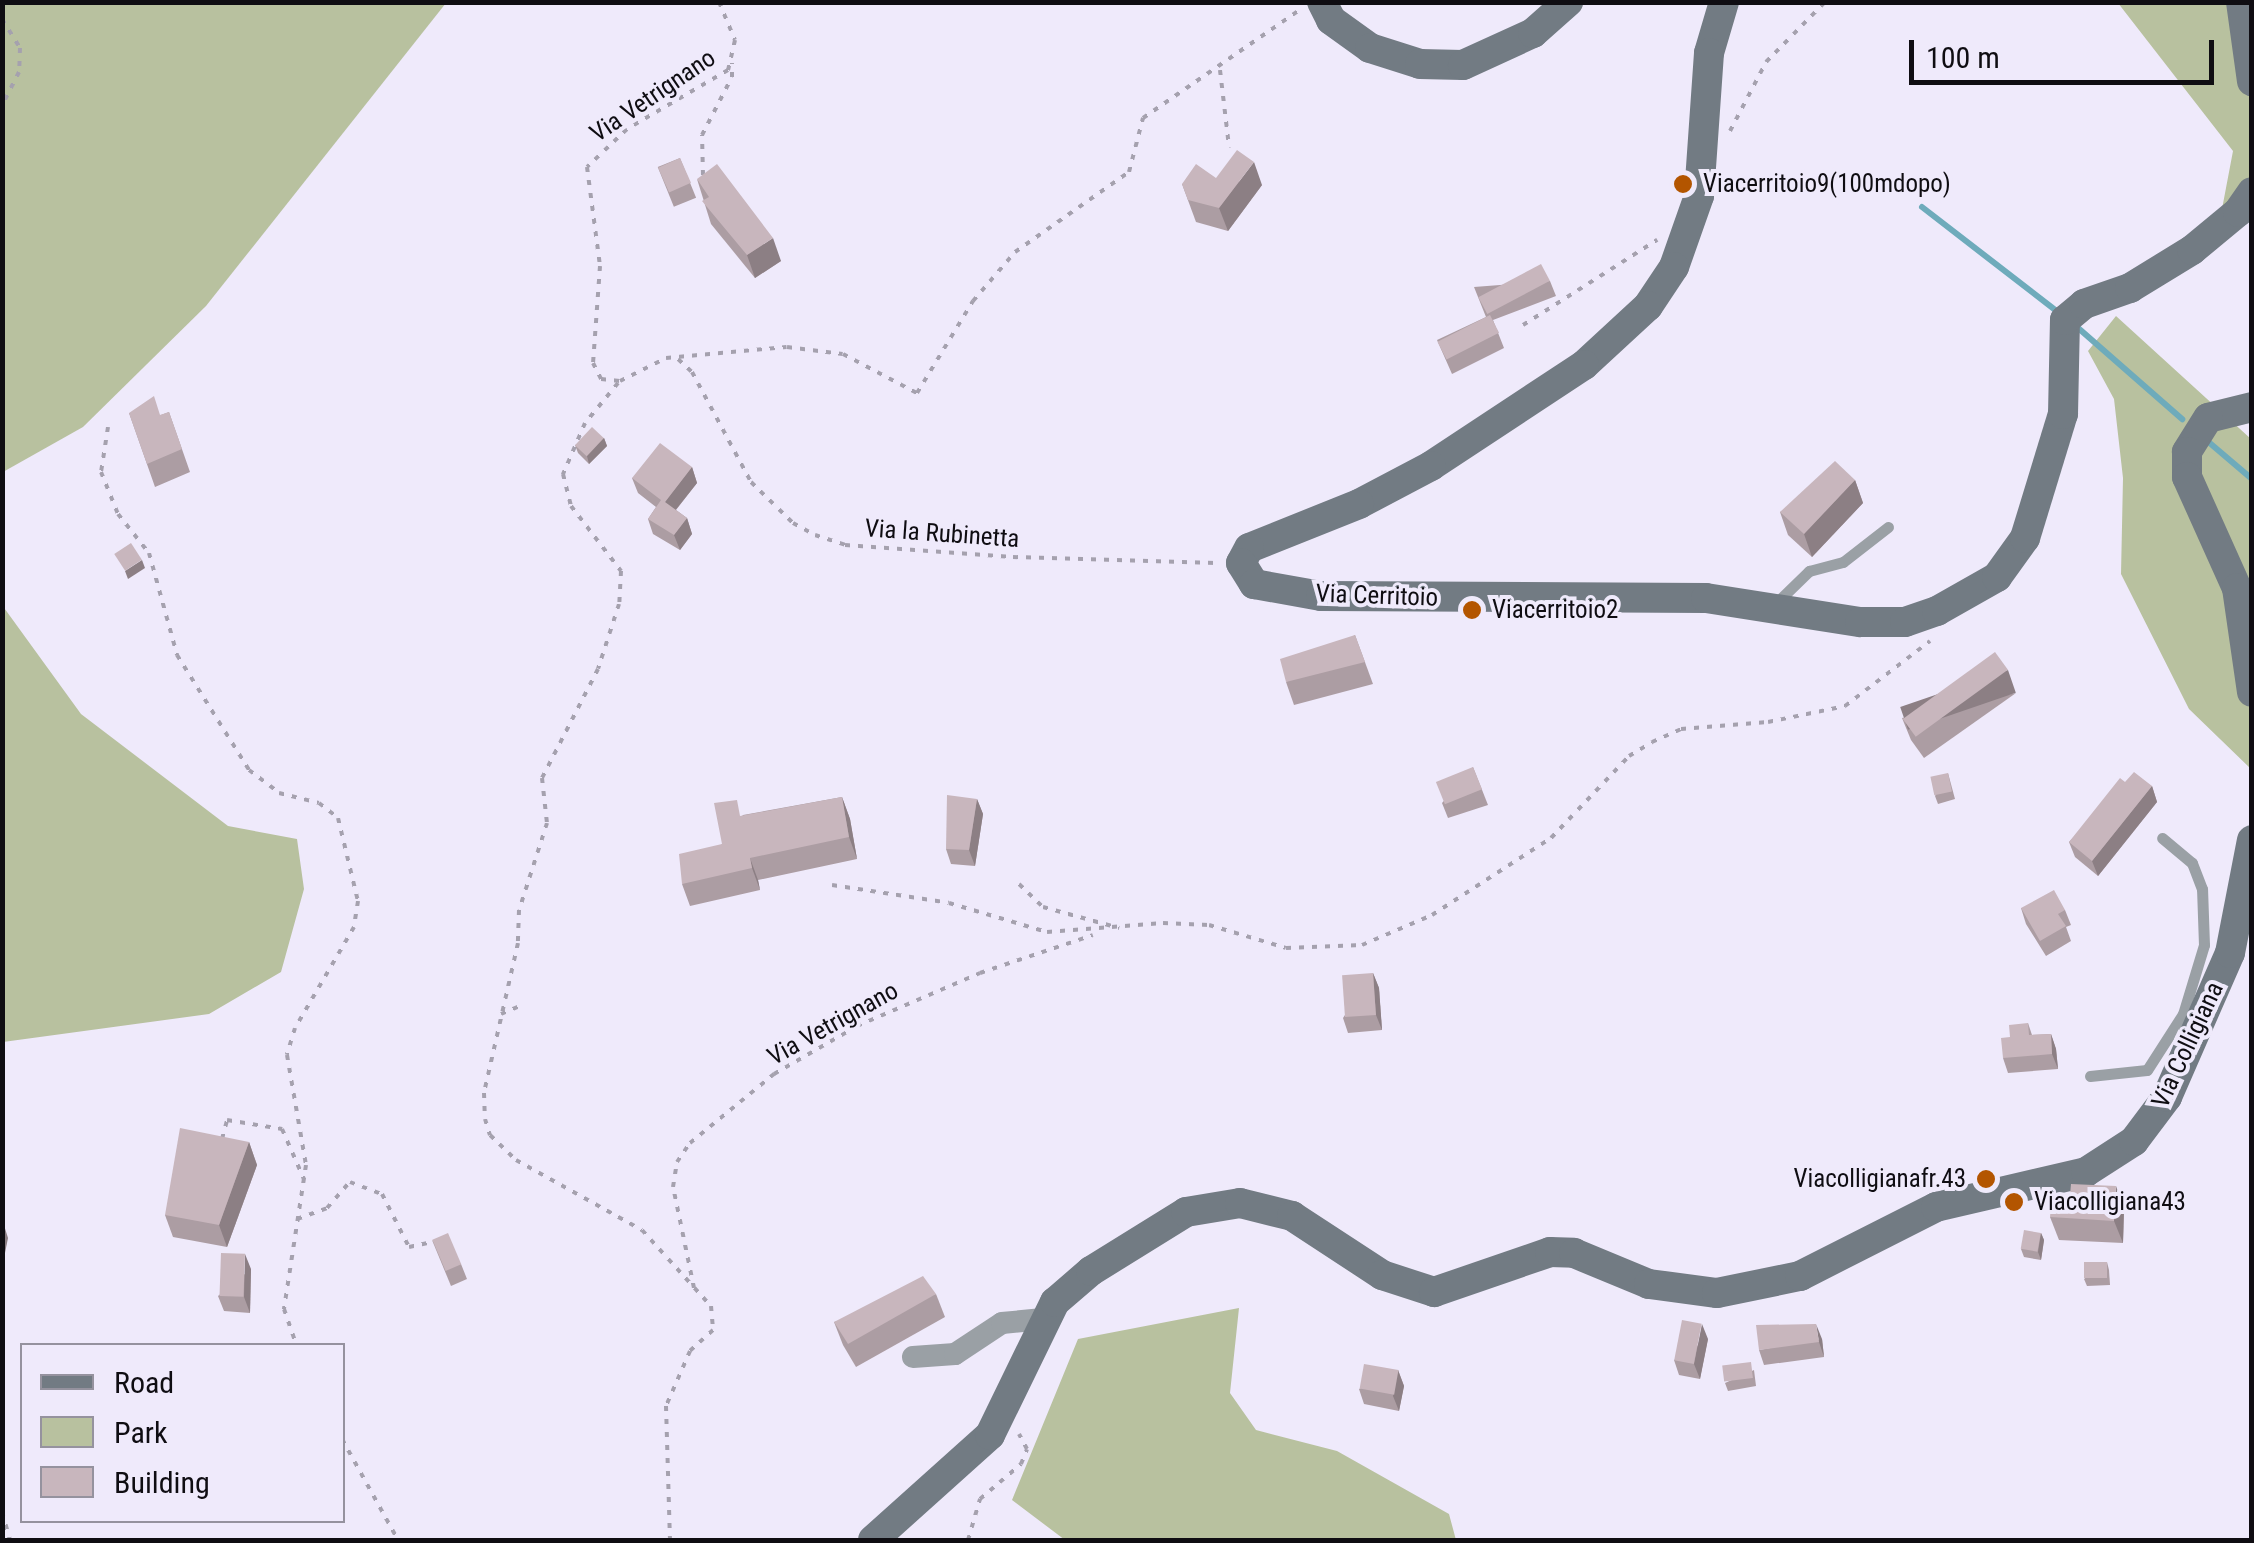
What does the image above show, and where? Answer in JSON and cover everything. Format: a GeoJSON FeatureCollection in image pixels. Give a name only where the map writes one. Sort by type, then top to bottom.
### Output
{"type":"FeatureCollection","features":[{"type":"Feature","properties":{"kind":"street"},"geometry":{"type":"LineString","coordinates":[[1322,2],[1331,20],[1370,48],[1420,64],[1463,65],[1533,33],[1568,2]]}},
{"type":"Feature","properties":{"kind":"street"},"geometry":{"type":"LineString","coordinates":[[1241,563],[1261,541],[1359,504],[1431,466],[1584,365],[1648,306],[1674,267],[1694,215],[1709,53],[1724,2]]}},
{"type":"Feature","properties":{"kind":"street"},"geometry":{"type":"LineString","coordinates":[[2241,2],[2252,81]]}},
{"type":"Feature","properties":{"kind":"street","name":"Via Cerritoio"},"geometry":{"type":"LineString","coordinates":[[1241,563],[1254,584],[1321,596],[1628,594],[1905,622],[1997,577],[2025,538],[2059,432],[2064,320],[2084,304],[2130,288],[2192,250],[2238,212],[2252,192]]}},
{"type":"Feature","properties":{"kind":"street"},"geometry":{"type":"LineString","coordinates":[[2252,407],[2208,418],[2186,452],[2187,477],[2237,588],[2252,692]]}},
{"type":"Feature","properties":{"kind":"street","name":"Via Colligiana"},"geometry":{"type":"LineString","coordinates":[[1043,1319],[1091,1270],[1157,1228],[1211,1205],[1240,1203],[1292,1216],[1382,1275],[1434,1292],[1550,1252],[1574,1253],[1649,1284],[1718,1292],[1800,1276],[1936,1207],[2063,1182],[2109,1158],[2159,1110],[2192,1018],[2242,914],[2252,840]]}},
{"type":"Feature","properties":{"kind":"street"},"geometry":{"type":"LineString","coordinates":[[874,1540],[970,1458],[994,1427],[1043,1319],[1002,1323],[955,1354],[913,1357]]}},
{"type":"Feature","properties":{"kind":"lane"},"geometry":{"type":"LineString","coordinates":[[1771,608],[1809,571],[1843,562],[1888,527]]}},
{"type":"Feature","properties":{"kind":"lane"},"geometry":{"type":"LineString","coordinates":[[2090,1076],[2147,1070],[2192,1018],[2204,945],[2202,889],[2192,863],[2162,838]]}},
{"type":"Feature","properties":{"kind":"path","name":"Via Vetrignano"},"geometry":{"type":"LineString","coordinates":[[620,381],[602,379],[594,363],[600,266],[588,167],[608,142],[689,98],[732,63],[735,40],[720,2]]}},
{"type":"Feature","properties":{"kind":"path"},"geometry":{"type":"LineString","coordinates":[[670,1540],[670,1389],[716,1318],[642,1230],[516,1160],[490,1135],[484,1093],[518,943],[518,910],[547,823],[542,778],[598,670],[619,604],[621,571],[572,506],[563,474],[585,423],[620,381],[674,358],[815,349],[843,354],[917,392],[989,279],[1016,252],[1129,172],[1138,130],[1152,109],[1220,70],[1308,2]]}},
{"type":"Feature","properties":{"kind":"path"},"geometry":{"type":"LineString","coordinates":[[1729,134],[1766,62],[1825,2]]}},
{"type":"Feature","properties":{"kind":"path"},"geometry":{"type":"LineString","coordinates":[[2,19],[20,48],[19,72],[2,104]]}},
{"type":"Feature","properties":{"kind":"path"},"geometry":{"type":"LineString","coordinates":[[703,176],[702,135],[732,77],[732,63]]}},
{"type":"Feature","properties":{"kind":"path"},"geometry":{"type":"LineString","coordinates":[[1220,70],[1229,148]]}},
{"type":"Feature","properties":{"kind":"path"},"geometry":{"type":"LineString","coordinates":[[1523,324],[1694,215]]}},
{"type":"Feature","properties":{"kind":"path","name":"Via la Rubinetta"},"geometry":{"type":"LineString","coordinates":[[674,358],[692,372],[751,482],[793,523],[830,540],[1013,557],[1241,563]]}},
{"type":"Feature","properties":{"kind":"path"},"geometry":{"type":"LineString","coordinates":[[108,427],[101,472],[118,514],[148,553],[177,655],[212,717],[249,770],[279,794],[319,803],[338,818],[358,901],[354,928],[295,1028],[287,1055],[304,1179],[284,1309],[296,1343]]}},
{"type":"Feature","properties":{"kind":"path"},"geometry":{"type":"LineString","coordinates":[[832,885],[948,903],[1047,932],[1098,933],[1209,925],[1309,950],[1391,937],[1551,838],[1629,756],[1652,742],[1681,729],[1768,722],[1846,706],[1942,632]]}},
{"type":"Feature","properties":{"kind":"path"},"geometry":{"type":"LineString","coordinates":[[1020,884],[1042,907],[1124,929]]}},
{"type":"Feature","properties":{"kind":"path","name":"Via Vetrignano"},"geometry":{"type":"LineString","coordinates":[[695,1290],[673,1187],[677,1162],[690,1143],[774,1074],[857,1026],[980,973],[1098,933]]}},
{"type":"Feature","properties":{"kind":"path"},"geometry":{"type":"LineString","coordinates":[[500,1014],[524,1004]]}},
{"type":"Feature","properties":{"kind":"path"},"geometry":{"type":"LineString","coordinates":[[221,1148],[227,1120],[282,1129],[304,1179]]}},
{"type":"Feature","properties":{"kind":"path"},"geometry":{"type":"LineString","coordinates":[[297,1220],[327,1208],[350,1182],[382,1194],[409,1247],[438,1241]]}},
{"type":"Feature","properties":{"kind":"path"},"geometry":{"type":"LineString","coordinates":[[968,1540],[980,1499],[1021,1464],[1027,1449],[1018,1434],[994,1427]]}},
{"type":"Feature","properties":{"kind":"path"},"geometry":{"type":"LineString","coordinates":[[345,1444],[398,1540]]}},
{"type":"Feature","properties":{"kind":"path"},"geometry":{"type":"LineString","coordinates":[[2,1512],[10,1540]]}},
{"type":"Feature","properties":{"kind":"green space"},"geometry":{"type":"Polygon","coordinates":[[[3,2],[446,3],[206,306],[83,427],[3,472],[3,2]]]}},
{"type":"Feature","properties":{"kind":"green space"},"geometry":{"type":"Polygon","coordinates":[[[2118,3],[2251,3],[2251,219],[2222,209],[2233,151],[2118,3]]]}},
{"type":"Feature","properties":{"kind":"green space"},"geometry":{"type":"Polygon","coordinates":[[[2116,316],[2251,439],[2251,769],[2189,709],[2121,574],[2123,478],[2114,399],[2088,351],[2116,316]]]}},
{"type":"Feature","properties":{"kind":"green space"},"geometry":{"type":"Polygon","coordinates":[[[2,605],[81,714],[228,826],[297,839],[304,889],[281,972],[209,1014],[3,1042],[2,605]]]}},
{"type":"Feature","properties":{"kind":"green space"},"geometry":{"type":"Polygon","coordinates":[[[1239,1308],[1230,1393],[1256,1430],[1337,1451],[1449,1514],[1456,1540],[1065,1540],[1012,1500],[1078,1339],[1239,1308]]]}},
{"type":"Feature","properties":{"kind":"building"},"geometry":{"type":"Polygon","coordinates":[[[1237,150],[1254,162],[1219,208],[1188,200],[1182,184],[1196,164],[1216,178],[1237,150]]]}},
{"type":"Feature","properties":{"kind":"building"},"geometry":{"type":"Polygon","coordinates":[[[680,158],[691,183],[669,192],[658,168],[680,158]]]}},
{"type":"Feature","properties":{"kind":"building"},"geometry":{"type":"Polygon","coordinates":[[[717,164],[773,238],[747,255],[702,201],[709,197],[697,179],[717,164]]]}},
{"type":"Feature","properties":{"kind":"building"},"geometry":{"type":"Polygon","coordinates":[[[1541,264],[1550,281],[1487,314],[1478,297],[1541,264]]]}},
{"type":"Feature","properties":{"kind":"building"},"geometry":{"type":"Polygon","coordinates":[[[1490,315],[1499,333],[1447,360],[1437,342],[1490,315]]]}},
{"type":"Feature","properties":{"kind":"building"},"geometry":{"type":"Polygon","coordinates":[[[154,396],[160,415],[169,412],[182,449],[147,464],[129,413],[154,396]]]}},
{"type":"Feature","properties":{"kind":"building"},"geometry":{"type":"Polygon","coordinates":[[[592,427],[604,438],[587,456],[575,445],[592,427]]]}},
{"type":"Feature","properties":{"kind":"building"},"geometry":{"type":"Polygon","coordinates":[[[660,443],[692,467],[665,502],[687,518],[674,535],[648,519],[661,500],[632,478],[660,443]]]}},
{"type":"Feature","properties":{"kind":"building"},"geometry":{"type":"Polygon","coordinates":[[[1835,461],[1855,480],[1804,534],[1780,512],[1835,461]]]}},
{"type":"Feature","properties":{"kind":"building"},"geometry":{"type":"Polygon","coordinates":[[[131,543],[142,560],[125,571],[114,554],[131,543]]]}},
{"type":"Feature","properties":{"kind":"building"},"geometry":{"type":"Polygon","coordinates":[[[1355,635],[1365,662],[1286,682],[1280,659],[1355,635]]]}},
{"type":"Feature","properties":{"kind":"building"},"geometry":{"type":"Polygon","coordinates":[[[1995,652],[2008,670],[1916,737],[1903,719],[1995,652]]]}},
{"type":"Feature","properties":{"kind":"building"},"geometry":{"type":"Polygon","coordinates":[[[1473,767],[1482,789],[1445,804],[1436,782],[1473,767]]]}},
{"type":"Feature","properties":{"kind":"building"},"geometry":{"type":"Polygon","coordinates":[[[2134,772],[2152,786],[2092,861],[2069,842],[2120,778],[2125,782],[2134,772]]]}},
{"type":"Feature","properties":{"kind":"building"},"geometry":{"type":"Polygon","coordinates":[[[1948,773],[1952,792],[1934,795],[1930,777],[1948,773]]]}},
{"type":"Feature","properties":{"kind":"building"},"geometry":{"type":"Polygon","coordinates":[[[947,795],[977,799],[969,850],[946,849],[947,795]]]}},
{"type":"Feature","properties":{"kind":"building"},"geometry":{"type":"Polygon","coordinates":[[[842,797],[849,837],[750,858],[752,868],[682,884],[679,854],[722,844],[714,803],[737,800],[740,816],[842,797]]]}},
{"type":"Feature","properties":{"kind":"building"},"geometry":{"type":"Polygon","coordinates":[[[2054,890],[2065,910],[2058,914],[2066,926],[2040,941],[2021,908],[2054,890]]]}},
{"type":"Feature","properties":{"kind":"building"},"geometry":{"type":"Polygon","coordinates":[[[1373,973],[1376,1015],[1345,1017],[1342,975],[1373,973]]]}},
{"type":"Feature","properties":{"kind":"building"},"geometry":{"type":"Polygon","coordinates":[[[2028,1023],[2029,1035],[2051,1034],[2052,1054],[2003,1058],[2001,1038],[2010,1037],[2009,1025],[2028,1023]]]}},
{"type":"Feature","properties":{"kind":"building"},"geometry":{"type":"Polygon","coordinates":[[[180,1128],[249,1142],[219,1225],[165,1215],[180,1128]]]}},
{"type":"Feature","properties":{"kind":"building"},"geometry":{"type":"Polygon","coordinates":[[[2071,1184],[2116,1186],[2114,1221],[2050,1217],[2052,1193],[2070,1195],[2071,1184]]]}},
{"type":"Feature","properties":{"kind":"building"},"geometry":{"type":"Polygon","coordinates":[[[2024,1230],[2041,1233],[2037,1252],[2021,1249],[2024,1230]]]}},
{"type":"Feature","properties":{"kind":"building"},"geometry":{"type":"Polygon","coordinates":[[[448,1233],[461,1264],[446,1271],[432,1240],[448,1233]]]}},
{"type":"Feature","properties":{"kind":"building"},"geometry":{"type":"Polygon","coordinates":[[[221,1253],[245,1254],[243,1297],[219,1296],[221,1253]]]}},
{"type":"Feature","properties":{"kind":"building"},"geometry":{"type":"Polygon","coordinates":[[[2084,1262],[2107,1262],[2107,1278],[2084,1278],[2084,1262]]]}},
{"type":"Feature","properties":{"kind":"building"},"geometry":{"type":"Polygon","coordinates":[[[923,1276],[936,1294],[848,1344],[834,1322],[923,1276]]]}},
{"type":"Feature","properties":{"kind":"building"},"geometry":{"type":"Polygon","coordinates":[[[1682,1320],[1702,1324],[1694,1364],[1674,1360],[1682,1320]]]}},
{"type":"Feature","properties":{"kind":"building"},"geometry":{"type":"Polygon","coordinates":[[[1816,1324],[1819,1342],[1759,1350],[1756,1325],[1816,1324]]]}},
{"type":"Feature","properties":{"kind":"building"},"geometry":{"type":"Polygon","coordinates":[[[1751,1362],[1753,1378],[1724,1381],[1722,1366],[1751,1362]]]}},
{"type":"Feature","properties":{"kind":"building"},"geometry":{"type":"Polygon","coordinates":[[[1364,1364],[1398,1370],[1394,1395],[1360,1389],[1364,1364]]]}},
{"type":"Feature","properties":{"kind":"waterway"},"geometry":{"type":"LineString","coordinates":[[1922,207],[2054,309]]}},
{"type":"Feature","properties":{"kind":"waterway"},"geometry":{"type":"LineString","coordinates":[[2077,327],[2182,419]]}},
{"type":"Feature","properties":{"kind":"waterway"},"geometry":{"type":"LineString","coordinates":[[2205,439],[2252,479]]}},
{"type":"Feature","properties":{"kind":"place","name":"Viacerritoio9(100mdopo)"},"geometry":{"type":"Point","coordinates":[1683,184]}},
{"type":"Feature","properties":{"kind":"place","name":"Viacerritoio2"},"geometry":{"type":"Point","coordinates":[1472,610]}},
{"type":"Feature","properties":{"kind":"place","name":"Viacolligianafr.43"},"geometry":{"type":"Point","coordinates":[1986,1179]}},
{"type":"Feature","properties":{"kind":"place","name":"Viacolligiana43"},"geometry":{"type":"Point","coordinates":[2014,1202]}}]}
